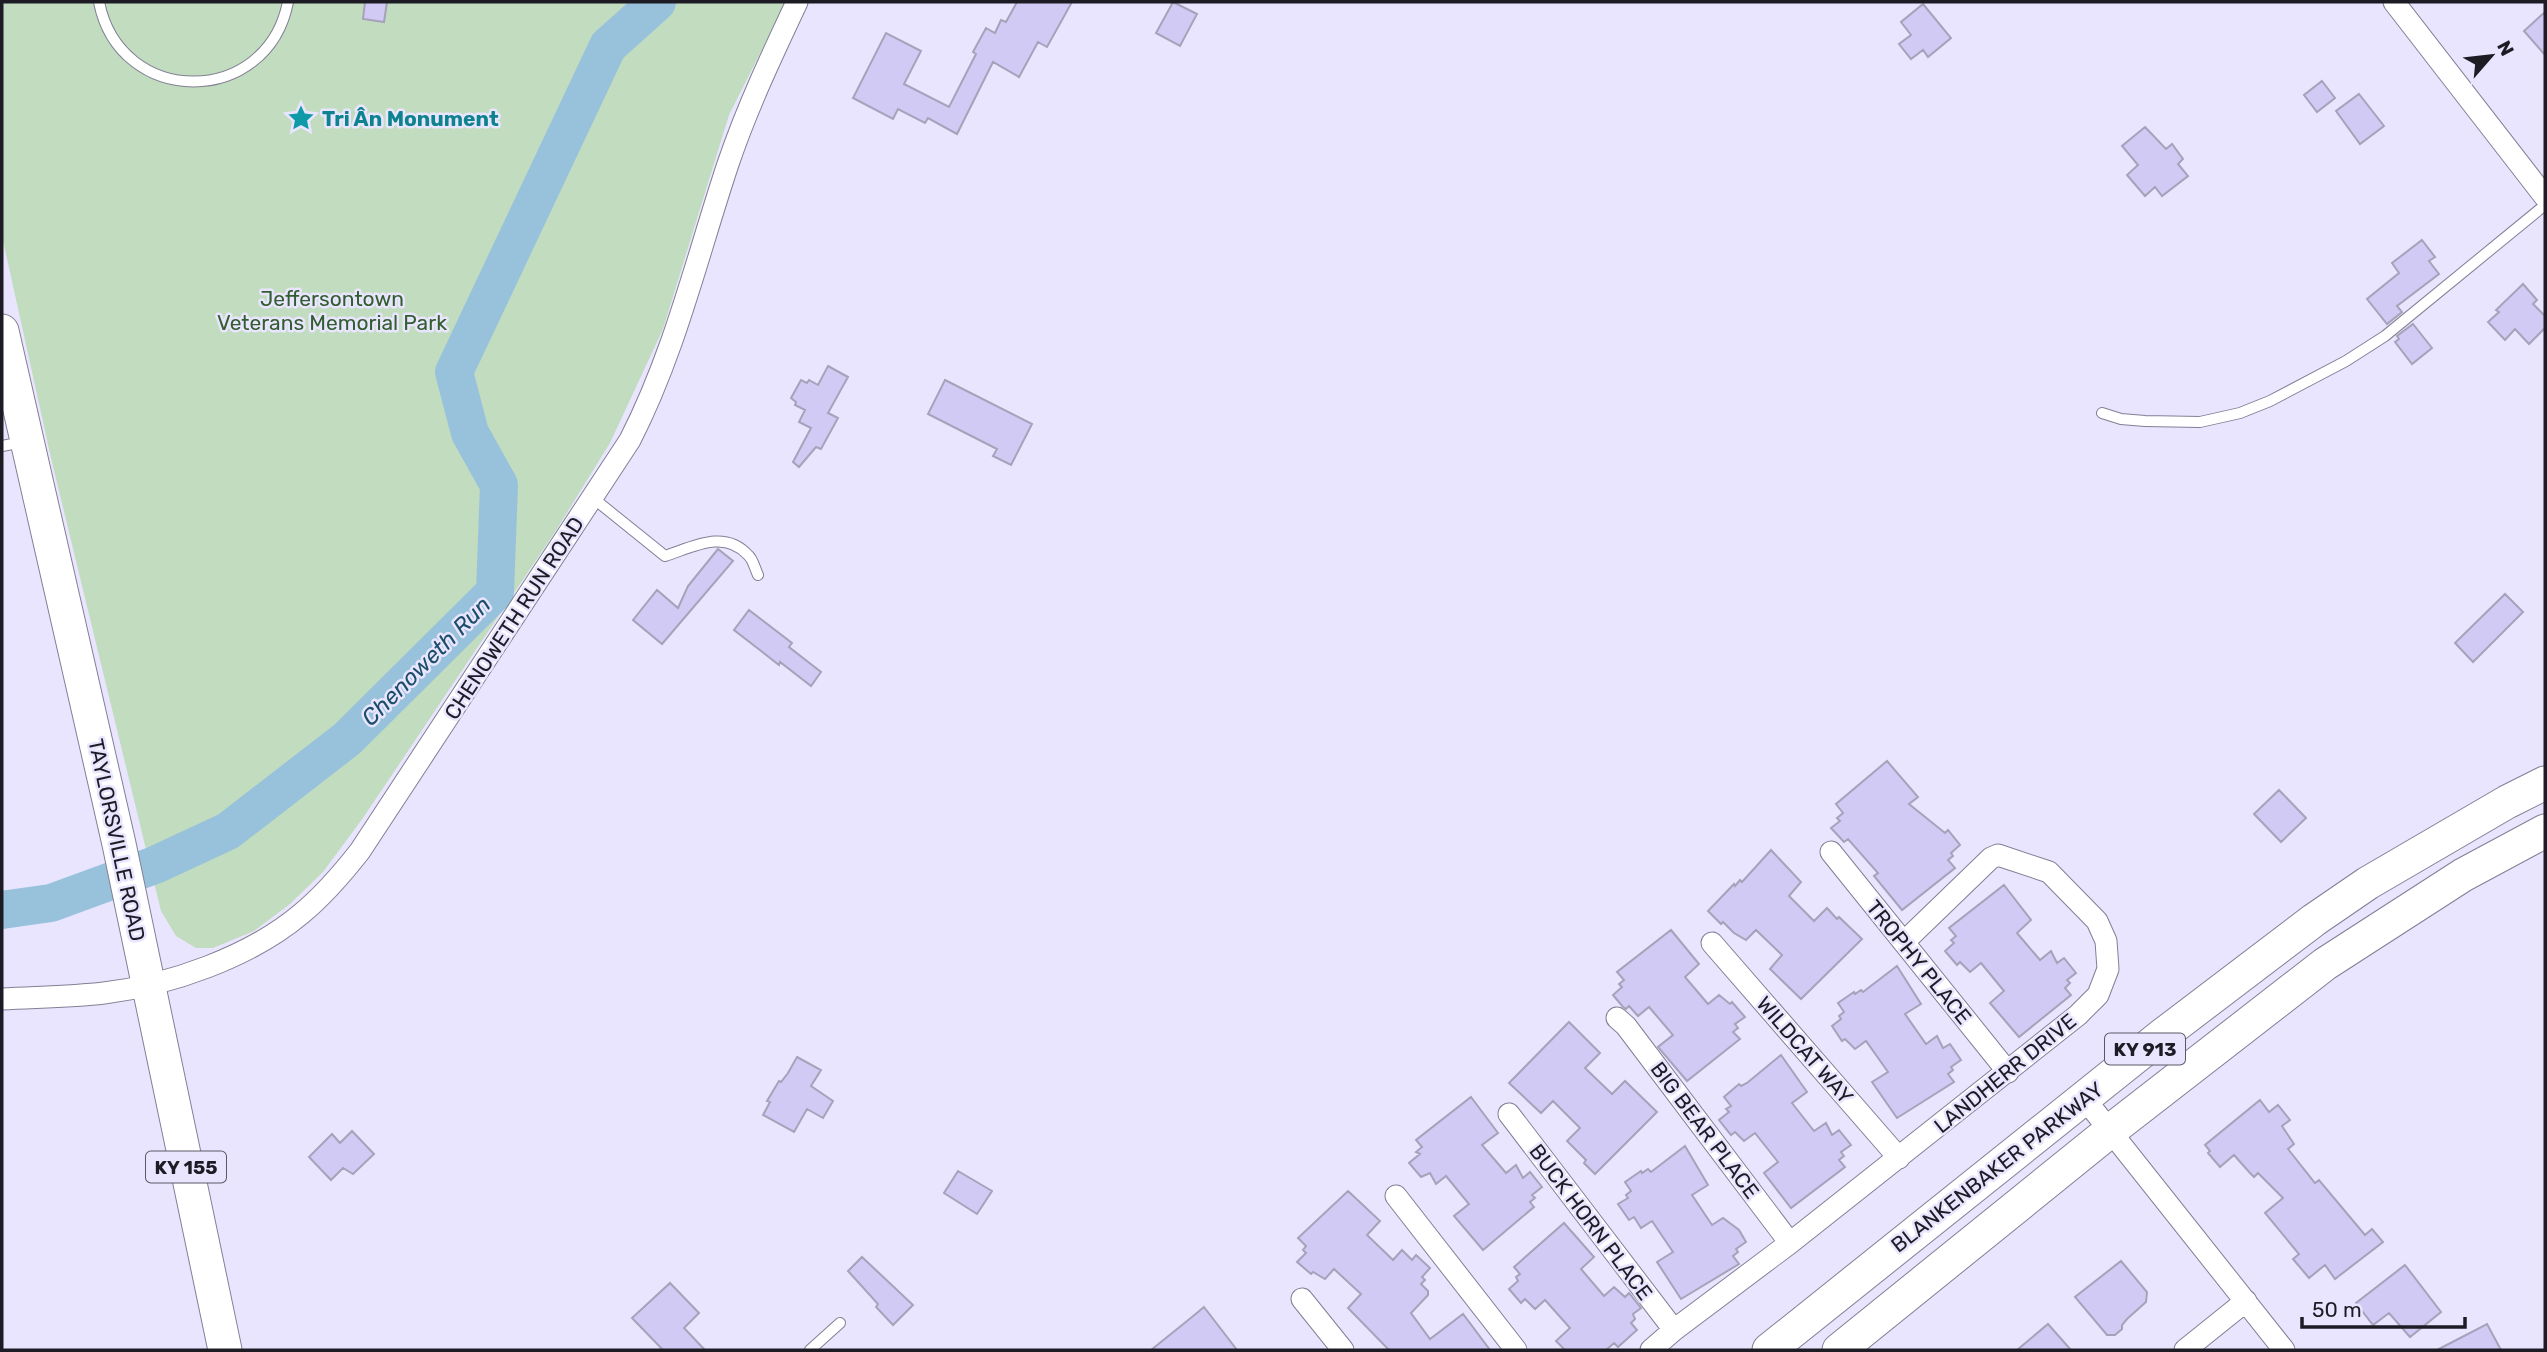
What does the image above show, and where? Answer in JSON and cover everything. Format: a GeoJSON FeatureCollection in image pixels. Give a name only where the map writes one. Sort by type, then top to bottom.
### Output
{"type":"FeatureCollection","features":[{"type":"Feature","properties":{"kind":"main road","name":"TAYLORSVILLE ROAD"},"geometry":{"type":"LineString","coordinates":[[2,331],[14,444],[119,844],[225,1350]]}},
{"type":"Feature","properties":{"kind":"main road","name":"BLANKENBAKER PARKWAY"},"geometry":{"type":"LineString","coordinates":[[1769,1350],[2240,975],[2368,883],[2507,802],[2545,783]]}},
{"type":"Feature","properties":{"kind":"main road","name":"BLANKENBAKER PARKWAY"},"geometry":{"type":"LineString","coordinates":[[1839,1350],[2110,1131],[2325,964],[2463,875],[2545,831]]}},
{"type":"Feature","properties":{"kind":"street","name":"CHENOWETH RUN ROAD"},"geometry":{"type":"LineString","coordinates":[[2,999],[104,992],[149,984],[226,959],[277,932],[302,914],[360,851],[630,440],[649,403],[680,321],[728,164],[744,122],[797,2]]}},
{"type":"Feature","properties":{"kind":"street"},"geometry":{"type":"LineString","coordinates":[[2394,2],[2545,197]]}},
{"type":"Feature","properties":{"kind":"street","name":"TROPHY PLACE"},"geometry":{"type":"LineString","coordinates":[[1831,852],[2008,1072]]}},
{"type":"Feature","properties":{"kind":"street","name":"LANDHERR DRIVE"},"geometry":{"type":"LineString","coordinates":[[1651,1350],[2078,1015],[2098,995],[2108,969],[2106,941],[2097,921],[2049,872],[1998,855],[1904,942]]}},
{"type":"Feature","properties":{"kind":"street","name":"WILDCAT WAY"},"geometry":{"type":"LineString","coordinates":[[1712,943],[1899,1158]]}},
{"type":"Feature","properties":{"kind":"street","name":"BIG BEAR PLACE"},"geometry":{"type":"LineString","coordinates":[[1618,1018],[1790,1243]]}},
{"type":"Feature","properties":{"kind":"street"},"geometry":{"type":"LineString","coordinates":[[2084,1098],[2284,1350]]}},
{"type":"Feature","properties":{"kind":"street","name":"BUCK HORN PLACE"},"geometry":{"type":"LineString","coordinates":[[1509,1114],[1674,1331]]}},
{"type":"Feature","properties":{"kind":"street"},"geometry":{"type":"LineString","coordinates":[[1395,1196],[1516,1350]]}},
{"type":"Feature","properties":{"kind":"street"},"geometry":{"type":"LineString","coordinates":[[1302,1299],[1343,1350]]}},
{"type":"Feature","properties":{"kind":"street"},"geometry":{"type":"LineString","coordinates":[[2185,1350],[2246,1300]]}},
{"type":"Feature","properties":{"kind":"lane"},"geometry":{"type":"LineString","coordinates":[[99,2],[109,32],[121,49],[136,63],[153,74],[193,83],[233,75],[266,51],[277,34],[288,2]]}},
{"type":"Feature","properties":{"kind":"lane"},"geometry":{"type":"LineString","coordinates":[[2102,413],[2121,419],[2200,422],[2240,413],[2270,401],[2346,361],[2385,336],[2545,205]]}},
{"type":"Feature","properties":{"kind":"lane"},"geometry":{"type":"LineString","coordinates":[[593,498],[665,556],[712,540],[726,540],[749,555],[758,575]]}},
{"type":"Feature","properties":{"kind":"lane"},"geometry":{"type":"LineString","coordinates":[[810,1350],[841,1323]]}},
{"type":"Feature","properties":{"kind":"green space","name":"Jeffersontown Veterans Memorial Park"},"geometry":{"type":"Polygon","coordinates":[[[2,2],[786,2],[729,115],[663,329],[610,443],[555,532],[363,818],[323,872],[290,904],[254,931],[213,948],[196,948],[176,936],[161,911],[51,458],[2,236],[2,2]]]}},
{"type":"Feature","properties":{"kind":"building"},"geometry":{"type":"Polygon","coordinates":[[[365,2],[387,2],[384,22],[363,19],[365,2]]]}},
{"type":"Feature","properties":{"kind":"building"},"geometry":{"type":"Polygon","coordinates":[[[1017,2],[1072,2],[1047,47],[1038,42],[1019,77],[993,62],[957,134],[928,118],[925,123],[898,109],[893,119],[853,98],[886,33],[921,51],[904,84],[949,107],[986,28],[995,33],[1001,20],[1006,22],[1017,2]]]}},
{"type":"Feature","properties":{"kind":"building"},"geometry":{"type":"Polygon","coordinates":[[[1173,2],[1197,14],[1180,46],[1156,33],[1173,2]]]}},
{"type":"Feature","properties":{"kind":"building"},"geometry":{"type":"Polygon","coordinates":[[[1923,4],[1951,38],[1928,57],[1923,50],[1911,59],[1899,44],[1911,35],[1901,22],[1923,4]]]}},
{"type":"Feature","properties":{"kind":"building"},"geometry":{"type":"Polygon","coordinates":[[[2545,12],[2545,55],[2524,31],[2545,12]]]}},
{"type":"Feature","properties":{"kind":"building"},"geometry":{"type":"Polygon","coordinates":[[[2322,81],[2335,98],[2317,112],[2304,95],[2322,81]]]}},
{"type":"Feature","properties":{"kind":"building"},"geometry":{"type":"Polygon","coordinates":[[[2359,94],[2384,126],[2360,144],[2336,111],[2359,94]]]}},
{"type":"Feature","properties":{"kind":"building"},"geometry":{"type":"Polygon","coordinates":[[[2145,127],[2166,149],[2172,144],[2183,159],[2178,164],[2188,176],[2162,196],[2155,187],[2145,196],[2127,175],[2138,165],[2122,146],[2145,127]]]}},
{"type":"Feature","properties":{"kind":"building"},"geometry":{"type":"Polygon","coordinates":[[[2422,240],[2435,257],[2429,261],[2439,274],[2397,306],[2402,312],[2387,324],[2367,299],[2399,273],[2392,263],[2422,240]]]}},
{"type":"Feature","properties":{"kind":"building"},"geometry":{"type":"Polygon","coordinates":[[[2523,284],[2537,300],[2533,304],[2545,316],[2545,328],[2529,344],[2515,329],[2505,340],[2488,322],[2499,312],[2496,310],[2523,284]]]}},
{"type":"Feature","properties":{"kind":"building"},"geometry":{"type":"Polygon","coordinates":[[[2413,324],[2432,348],[2412,364],[2395,342],[2399,339],[2397,336],[2413,324]]]}},
{"type":"Feature","properties":{"kind":"building"},"geometry":{"type":"Polygon","coordinates":[[[828,366],[848,377],[828,413],[838,418],[821,449],[816,447],[799,467],[793,462],[811,428],[799,422],[805,410],[795,405],[796,402],[791,398],[801,380],[807,383],[809,380],[818,385],[828,366]]]}},
{"type":"Feature","properties":{"kind":"building"},"geometry":{"type":"Polygon","coordinates":[[[945,380],[1032,424],[1011,465],[993,456],[997,449],[928,414],[945,380]]]}},
{"type":"Feature","properties":{"kind":"building"},"geometry":{"type":"Polygon","coordinates":[[[718,549],[733,561],[662,644],[633,620],[657,590],[678,608],[688,586],[718,549]]]}},
{"type":"Feature","properties":{"kind":"building"},"geometry":{"type":"Polygon","coordinates":[[[2505,594],[2523,612],[2473,662],[2455,643],[2505,594]]]}},
{"type":"Feature","properties":{"kind":"building"},"geometry":{"type":"Polygon","coordinates":[[[749,610],[792,643],[789,647],[821,672],[811,686],[734,630],[749,610]]]}},
{"type":"Feature","properties":{"kind":"building"},"geometry":{"type":"Polygon","coordinates":[[[1887,761],[1918,797],[1909,804],[1945,833],[1948,830],[1960,845],[1948,860],[1955,868],[1902,910],[1874,876],[1878,873],[1848,839],[1844,842],[1831,828],[1840,821],[1837,818],[1843,813],[1836,804],[1887,761]]]}},
{"type":"Feature","properties":{"kind":"building"},"geometry":{"type":"Polygon","coordinates":[[[2279,790],[2306,818],[2281,842],[2254,814],[2279,790]]]}},
{"type":"Feature","properties":{"kind":"building"},"geometry":{"type":"Polygon","coordinates":[[[1771,850],[1801,882],[1789,896],[1814,921],[1827,908],[1862,939],[1801,999],[1770,969],[1782,955],[1756,930],[1746,940],[1723,922],[1721,924],[1708,911],[1734,884],[1735,886],[1740,880],[1742,882],[1771,850]]]}},
{"type":"Feature","properties":{"kind":"building"},"geometry":{"type":"Polygon","coordinates":[[[2004,885],[2031,920],[2017,933],[2040,960],[2051,951],[2057,963],[2064,958],[2076,973],[2067,980],[2070,983],[2065,988],[2071,995],[2019,1037],[1990,1003],[2004,991],[1981,963],[1970,972],[1960,962],[1957,965],[1945,951],[1954,943],[1951,940],[1956,936],[1949,928],[2004,885]]]}},
{"type":"Feature","properties":{"kind":"building"},"geometry":{"type":"Polygon","coordinates":[[[1671,930],[1699,964],[1685,977],[1708,1004],[1719,995],[1730,1004],[1732,1002],[1745,1017],[1735,1024],[1738,1028],[1733,1032],[1740,1039],[1687,1081],[1658,1047],[1673,1035],[1649,1007],[1638,1016],[1629,1006],[1626,1009],[1623,1007],[1613,995],[1622,987],[1619,984],[1624,980],[1617,972],[1671,930]]]}},
{"type":"Feature","properties":{"kind":"building"},"geometry":{"type":"Polygon","coordinates":[[[1897,966],[1921,1004],[1905,1014],[1926,1044],[1937,1036],[1943,1048],[1950,1044],[1961,1060],[1951,1067],[1953,1070],[1948,1074],[1954,1082],[1897,1118],[1872,1082],[1888,1072],[1866,1041],[1855,1049],[1845,1039],[1842,1041],[1832,1026],[1841,1019],[1839,1016],[1844,1012],[1838,1003],[1854,992],[1863,992],[1897,966]]]}},
{"type":"Feature","properties":{"kind":"building"},"geometry":{"type":"Polygon","coordinates":[[[1569,1022],[1600,1053],[1585,1068],[1612,1094],[1625,1081],[1657,1112],[1595,1174],[1584,1163],[1586,1160],[1567,1141],[1580,1128],[1553,1101],[1541,1113],[1509,1083],[1569,1022]]]}},
{"type":"Feature","properties":{"kind":"building"},"geometry":{"type":"Polygon","coordinates":[[[1781,1055],[1807,1092],[1792,1103],[1814,1131],[1826,1123],[1832,1135],[1839,1130],[1851,1145],[1841,1152],[1844,1156],[1839,1160],[1845,1167],[1791,1208],[1764,1173],[1778,1162],[1755,1133],[1744,1141],[1735,1132],[1731,1135],[1719,1120],[1729,1112],[1726,1109],[1731,1106],[1724,1097],[1739,1084],[1741,1086],[1747,1083],[1781,1055]]]}},
{"type":"Feature","properties":{"kind":"building"},"geometry":{"type":"Polygon","coordinates":[[[797,1057],[821,1070],[811,1086],[833,1101],[823,1118],[807,1109],[794,1132],[763,1115],[770,1102],[767,1101],[797,1057]]]}},
{"type":"Feature","properties":{"kind":"building"},"geometry":{"type":"Polygon","coordinates":[[[1471,1097],[1498,1133],[1482,1145],[1506,1173],[1516,1165],[1523,1178],[1530,1172],[1542,1187],[1532,1195],[1535,1198],[1530,1202],[1534,1207],[1483,1250],[1454,1216],[1469,1204],[1446,1176],[1436,1184],[1430,1173],[1421,1177],[1409,1163],[1420,1154],[1416,1152],[1422,1147],[1416,1140],[1471,1097]]]}},
{"type":"Feature","properties":{"kind":"building"},"geometry":{"type":"Polygon","coordinates":[[[2260,1100],[2269,1112],[2278,1105],[2290,1120],[2282,1126],[2294,1144],[2288,1149],[2315,1183],[2319,1180],[2365,1235],[2372,1229],[2383,1242],[2335,1279],[2325,1265],[2309,1278],[2293,1259],[2299,1254],[2265,1213],[2283,1198],[2258,1173],[2254,1177],[2234,1155],[2220,1167],[2208,1153],[2210,1151],[2205,1145],[2260,1100]]]}},
{"type":"Feature","properties":{"kind":"building"},"geometry":{"type":"Polygon","coordinates":[[[352,1131],[374,1154],[353,1174],[343,1168],[331,1180],[309,1157],[332,1134],[340,1143],[352,1131]]]}},
{"type":"Feature","properties":{"kind":"building"},"geometry":{"type":"Polygon","coordinates":[[[1685,1146],[1708,1185],[1692,1195],[1712,1225],[1723,1218],[1739,1230],[1746,1242],[1736,1249],[1738,1252],[1733,1256],[1739,1264],[1681,1299],[1657,1262],[1673,1252],[1652,1221],[1641,1228],[1634,1217],[1629,1220],[1618,1204],[1628,1198],[1626,1195],[1631,1191],[1625,1182],[1641,1171],[1642,1173],[1648,1169],[1651,1172],[1685,1146]]]}},
{"type":"Feature","properties":{"kind":"building"},"geometry":{"type":"Polygon","coordinates":[[[958,1171],[992,1191],[977,1214],[944,1193],[958,1171]]]}},
{"type":"Feature","properties":{"kind":"building"},"geometry":{"type":"Polygon","coordinates":[[[1348,1191],[1380,1221],[1367,1235],[1393,1260],[1402,1250],[1412,1260],[1416,1255],[1430,1268],[1422,1277],[1425,1280],[1421,1284],[1428,1291],[1428,1295],[1411,1313],[1430,1339],[1463,1314],[1490,1350],[1389,1350],[1348,1308],[1361,1294],[1334,1269],[1325,1279],[1313,1272],[1311,1274],[1297,1262],[1306,1253],[1303,1250],[1306,1246],[1298,1238],[1348,1191]]]}},
{"type":"Feature","properties":{"kind":"building"},"geometry":{"type":"Polygon","coordinates":[[[1564,1223],[1594,1257],[1581,1269],[1604,1296],[1614,1287],[1625,1297],[1629,1293],[1641,1308],[1633,1314],[1635,1319],[1631,1323],[1637,1330],[1618,1347],[1614,1343],[1606,1350],[1565,1350],[1556,1341],[1570,1328],[1545,1300],[1535,1309],[1525,1299],[1521,1303],[1509,1289],[1518,1281],[1516,1277],[1520,1274],[1514,1267],[1564,1223]]]}},
{"type":"Feature","properties":{"kind":"building"},"geometry":{"type":"Polygon","coordinates":[[[862,1257],[913,1305],[893,1325],[848,1271],[862,1257]]]}},
{"type":"Feature","properties":{"kind":"building"},"geometry":{"type":"Polygon","coordinates":[[[2121,1261],[2147,1292],[2146,1302],[2127,1319],[2115,1335],[2107,1335],[2075,1297],[2121,1261]]]}},
{"type":"Feature","properties":{"kind":"building"},"geometry":{"type":"Polygon","coordinates":[[[2405,1265],[2441,1312],[2410,1337],[2389,1313],[2373,1325],[2356,1303],[2405,1265]]]}},
{"type":"Feature","properties":{"kind":"building"},"geometry":{"type":"Polygon","coordinates":[[[670,1283],[699,1313],[684,1328],[705,1350],[663,1350],[632,1318],[670,1283]]]}},
{"type":"Feature","properties":{"kind":"building"},"geometry":{"type":"Polygon","coordinates":[[[1204,1307],[1237,1350],[1151,1350],[1192,1317],[1204,1307]]]}},
{"type":"Feature","properties":{"kind":"building"},"geometry":{"type":"Polygon","coordinates":[[[2048,1324],[2071,1350],[2017,1350],[2048,1324]]]}},
{"type":"Feature","properties":{"kind":"building"},"geometry":{"type":"Polygon","coordinates":[[[2487,1324],[2501,1350],[2437,1350],[2487,1324]]]}},
{"type":"Feature","properties":{"kind":"waterway","name":"Chenoweth Run"},"geometry":{"type":"LineString","coordinates":[[2,910],[51,903],[155,865],[228,831],[347,739],[495,592],[499,485],[470,433],[454,372],[608,46],[657,2]]}},
{"type":"Feature","properties":{"kind":"place","name":"Tri Ân Monument"},"geometry":{"type":"Point","coordinates":[301,118]}}]}
